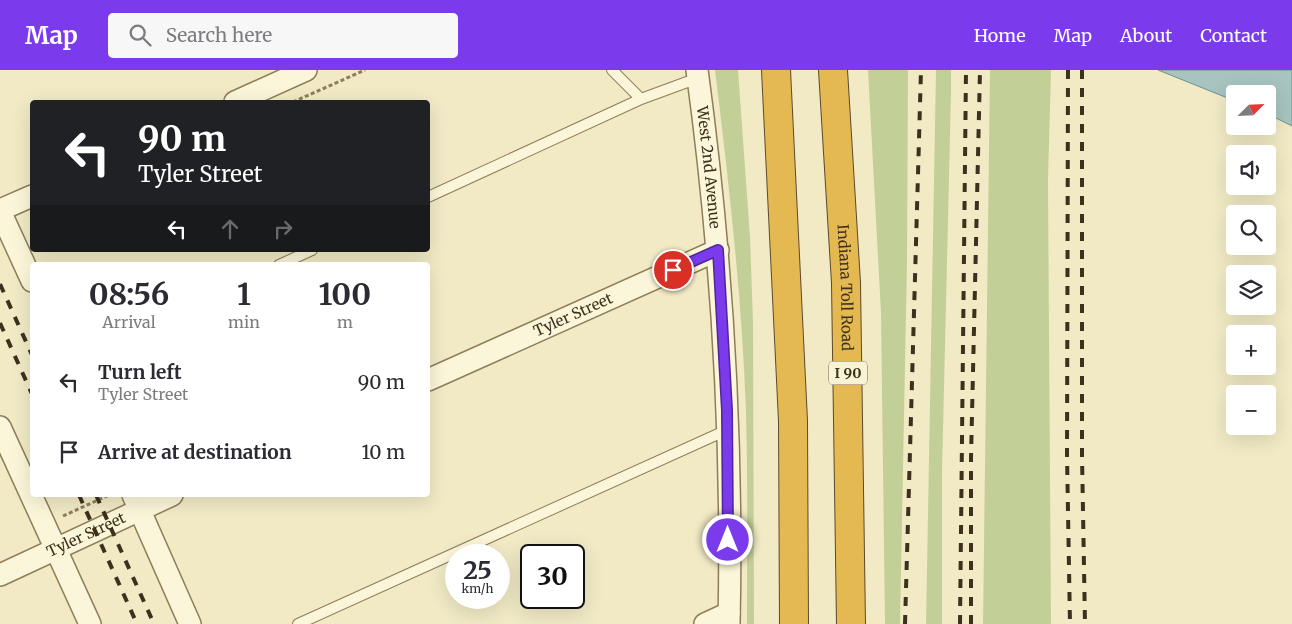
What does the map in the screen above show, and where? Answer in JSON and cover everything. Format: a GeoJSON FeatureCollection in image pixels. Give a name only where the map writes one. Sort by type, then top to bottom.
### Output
{"type":"FeatureCollection","features":[{"type":"Feature","properties":{"kind":"highway"},"geometry":{"type":"LineString","coordinates":[[776,70],[793,421],[794,624]]}},
{"type":"Feature","properties":{"kind":"highway","name":"Indiana Toll Road"},"geometry":{"type":"LineString","coordinates":[[833,70],[846,284],[850,624]]}},
{"type":"Feature","properties":{"kind":"street"},"geometry":{"type":"LineString","coordinates":[[239,100],[306,70]]}},
{"type":"Feature","properties":{"kind":"street","name":"West 2nd Avenue"},"geometry":{"type":"LineString","coordinates":[[698,74],[718,250],[727,430],[729,619]]}},
{"type":"Feature","properties":{"kind":"street"},"geometry":{"type":"LineString","coordinates":[[30,197],[0,211],[30,277]]}},
{"type":"Feature","properties":{"kind":"street","name":"Tyler Street"},"geometry":{"type":"LineString","coordinates":[[430,379],[718,250]]}},
{"type":"Feature","properties":{"kind":"street"},"geometry":{"type":"LineString","coordinates":[[0,427],[30,493]]}},
{"type":"Feature","properties":{"kind":"street"},"geometry":{"type":"LineString","coordinates":[[32,497],[90,624]]}},
{"type":"Feature","properties":{"kind":"street","name":"Tyler Street"},"geometry":{"type":"LineString","coordinates":[[0,575],[55,549],[136,502],[162,497]]}},
{"type":"Feature","properties":{"kind":"street"},"geometry":{"type":"LineString","coordinates":[[136,502],[190,624]]}},
{"type":"Feature","properties":{"kind":"street"},"geometry":{"type":"LineString","coordinates":[[705,624],[729,619]]}},
{"type":"Feature","properties":{"kind":"lane"},"geometry":{"type":"LineString","coordinates":[[612,70],[641,99]]}},
{"type":"Feature","properties":{"kind":"lane"},"geometry":{"type":"LineString","coordinates":[[430,196],[698,74]]}},
{"type":"Feature","properties":{"kind":"lane"},"geometry":{"type":"LineString","coordinates":[[286,262],[308,252]]}},
{"type":"Feature","properties":{"kind":"lane"},"geometry":{"type":"LineString","coordinates":[[298,624],[727,430]]}},
{"type":"Feature","properties":{"kind":"path"},"geometry":{"type":"LineString","coordinates":[[298,100],[364,70]]}},
{"type":"Feature","properties":{"kind":"path"},"geometry":{"type":"LineString","coordinates":[[44,524],[105,497]]}},
{"type":"Feature","properties":{"kind":"green space"},"geometry":{"type":"Polygon","coordinates":[[[715,70],[738,70],[750,237],[753,322],[754,624],[747,624],[747,439],[741,326],[730,198],[715,70]]]}},
{"type":"Feature","properties":{"kind":"green space"},"geometry":{"type":"Polygon","coordinates":[[[868,70],[908,70],[907,261],[900,624],[885,624],[881,313],[868,70]]]}},
{"type":"Feature","properties":{"kind":"green space"},"geometry":{"type":"Polygon","coordinates":[[[936,70],[951,70],[942,472],[942,624],[926,624],[936,70]]]}},
{"type":"Feature","properties":{"kind":"green space"},"geometry":{"type":"Polygon","coordinates":[[[990,70],[1051,70],[1048,181],[1051,624],[983,624],[990,70]]]}},
{"type":"Feature","properties":{"kind":"water"},"geometry":{"type":"Polygon","coordinates":[[[1158,70],[1292,70],[1292,126],[1276,118],[1276,85],[1226,85],[1226,97],[1158,70]]]}},
{"type":"Feature","properties":{"kind":"railway"},"geometry":{"type":"LineString","coordinates":[[905,624],[921,70]]}},
{"type":"Feature","properties":{"kind":"railway"},"geometry":{"type":"LineString","coordinates":[[960,624],[966,70]]}},
{"type":"Feature","properties":{"kind":"railway"},"geometry":{"type":"LineString","coordinates":[[971,624],[971,458],[980,70]]}},
{"type":"Feature","properties":{"kind":"railway"},"geometry":{"type":"LineString","coordinates":[[1068,70],[1067,455],[1070,624]]}},
{"type":"Feature","properties":{"kind":"railway"},"geometry":{"type":"LineString","coordinates":[[1082,70],[1082,455],[1085,624]]}},
{"type":"Feature","properties":{"kind":"railway"},"geometry":{"type":"LineString","coordinates":[[0,284],[30,351]]}},
{"type":"Feature","properties":{"kind":"railway"},"geometry":{"type":"LineString","coordinates":[[0,323],[30,390]]}},
{"type":"Feature","properties":{"kind":"railway"},"geometry":{"type":"LineString","coordinates":[[80,497],[137,624]]}},
{"type":"Feature","properties":{"kind":"railway"},"geometry":{"type":"LineString","coordinates":[[97,497],[154,624]]}},
{"type":"Feature","properties":{"kind":"route"},"geometry":{"type":"LineString","coordinates":[[673,270],[718,250],[725,350],[728,540]]}}]}
